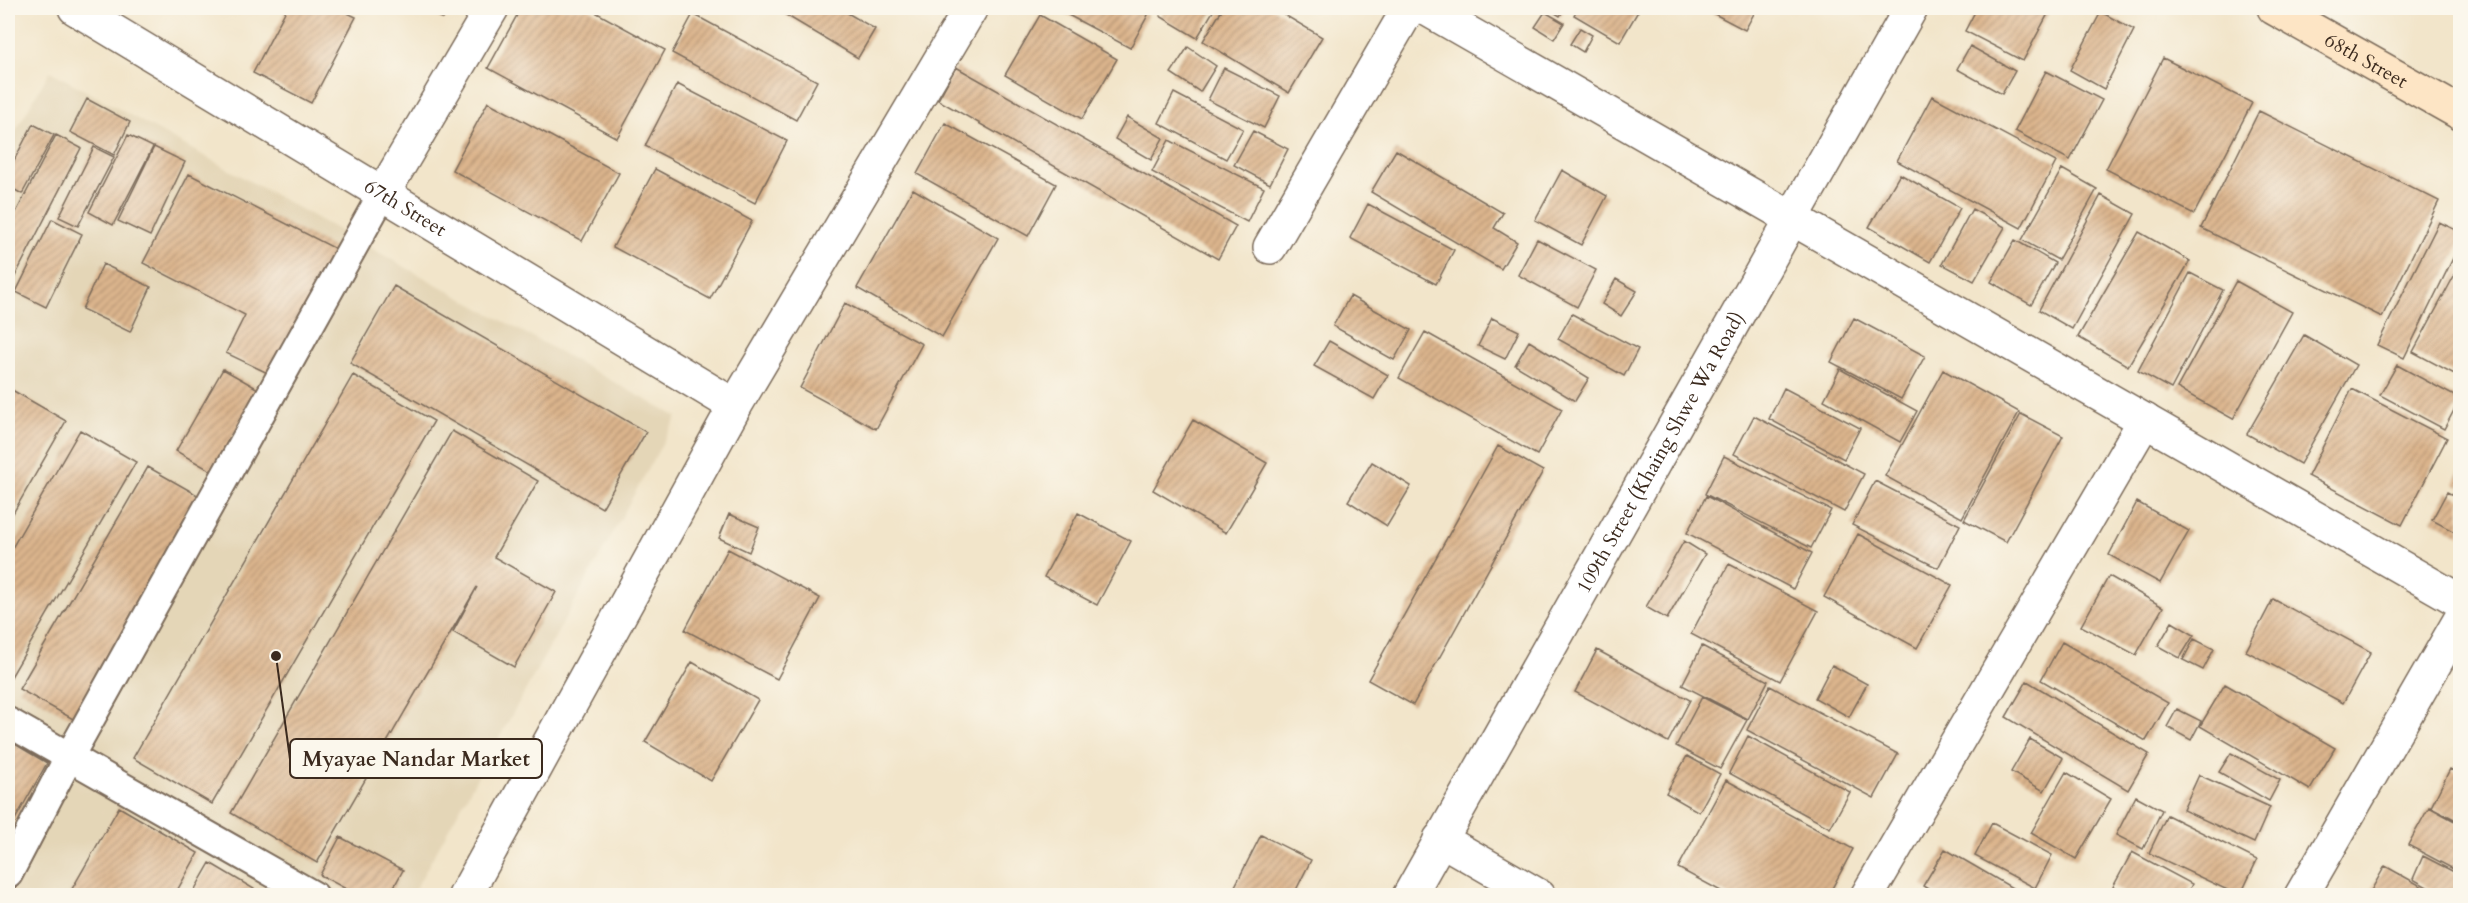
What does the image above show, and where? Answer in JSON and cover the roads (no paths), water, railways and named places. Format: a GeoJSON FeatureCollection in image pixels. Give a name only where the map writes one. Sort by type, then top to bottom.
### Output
{"type":"FeatureCollection","features":[{"type":"Feature","properties":{"kind":"main road","name":"68th Street"},"geometry":{"type":"LineString","coordinates":[[2274,8],[2460,113]]}},
{"type":"Feature","properties":{"kind":"street","name":"67th Street"},"geometry":{"type":"LineString","coordinates":[[75,8],[735,406]]}},
{"type":"Feature","properties":{"kind":"street"},"geometry":{"type":"LineString","coordinates":[[8,874],[69,757],[383,193],[492,8]]}},
{"type":"Feature","properties":{"kind":"street"},"geometry":{"type":"LineString","coordinates":[[465,896],[735,406],[970,8]]}},
{"type":"Feature","properties":{"kind":"street"},"geometry":{"type":"LineString","coordinates":[[1270,247],[1409,8]]}},
{"type":"Feature","properties":{"kind":"street"},"geometry":{"type":"LineString","coordinates":[[1425,8],[2460,601]]}},
{"type":"Feature","properties":{"kind":"street","name":"109th Street (Khaing Shwe Wa Road)"},"geometry":{"type":"LineString","coordinates":[[1409,896],[1911,8]]}},
{"type":"Feature","properties":{"kind":"street"},"geometry":{"type":"LineString","coordinates":[[1867,896],[2145,420]]}},
{"type":"Feature","properties":{"kind":"street"},"geometry":{"type":"LineString","coordinates":[[2301,896],[2460,620]]}},
{"type":"Feature","properties":{"kind":"street"},"geometry":{"type":"LineString","coordinates":[[8,722],[314,896]]}},
{"type":"Feature","properties":{"kind":"street"},"geometry":{"type":"LineString","coordinates":[[1440,839],[1539,896]]}},
{"type":"Feature","properties":{"kind":"place","name":"Myayae Nandar Market"},"geometry":{"type":"Point","coordinates":[276,656]}}]}
